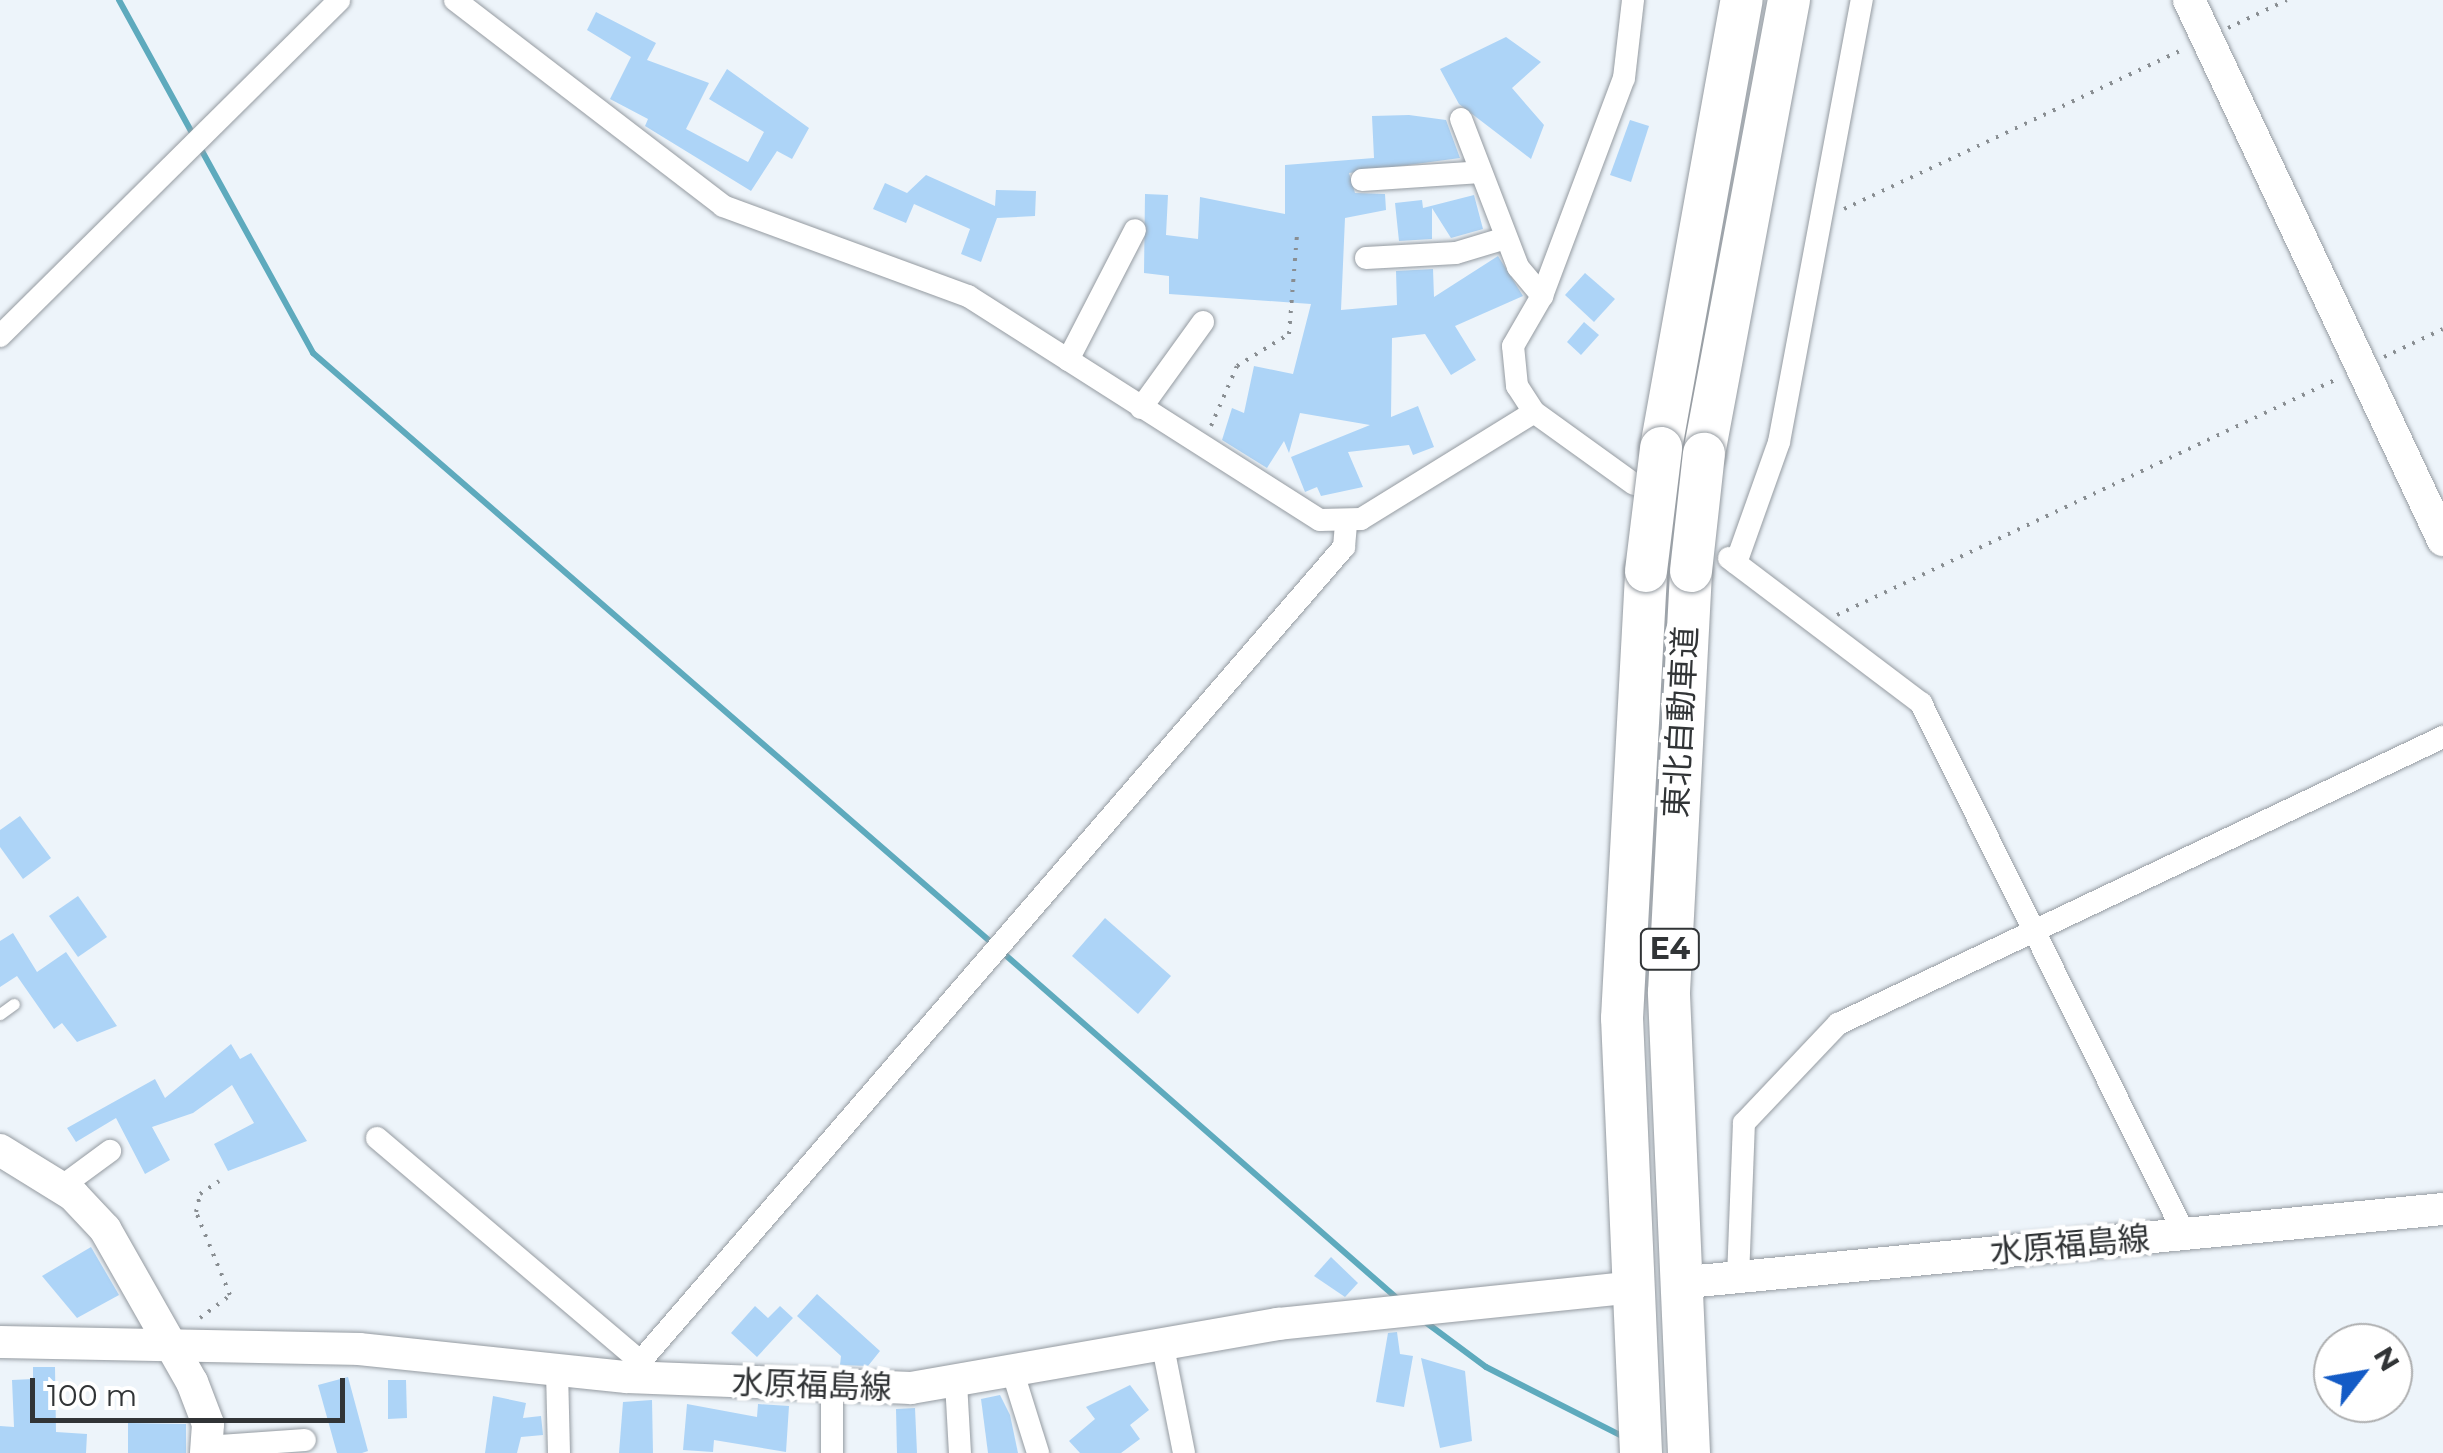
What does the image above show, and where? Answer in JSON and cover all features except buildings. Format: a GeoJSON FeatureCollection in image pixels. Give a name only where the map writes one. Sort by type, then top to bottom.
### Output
{"type":"FeatureCollection","features":[{"type":"Feature","properties":{"kind":"highway","name":"東北自動車道"},"geometry":{"type":"LineString","coordinates":[[1641,1453],[1624,1305],[1622,1018],[1646,572],[1660,448],[1742,0]]}},
{"type":"Feature","properties":{"kind":"highway","name":"東北自動車道"},"geometry":{"type":"LineString","coordinates":[[1689,1453],[1678,1326],[1669,992],[1718,564],[1704,454],[1789,0]]}},
{"type":"Feature","properties":{"kind":"main road"},"geometry":{"type":"LineString","coordinates":[[2189,0],[2443,540]]}},
{"type":"Feature","properties":{"kind":"main road"},"geometry":{"type":"LineString","coordinates":[[0,1150],[61,1187],[105,1229],[166,1336],[208,1424],[206,1450]]}},
{"type":"Feature","properties":{"kind":"main road","name":"水原福島線"},"geometry":{"type":"LineString","coordinates":[[1698,1280],[2443,1209]]}},
{"type":"Feature","properties":{"kind":"main road","name":"水原福島線"},"geometry":{"type":"LineString","coordinates":[[0,1342],[166,1336],[557,1370],[632,1368],[832,1389],[956,1382],[1413,1310],[1624,1305]]}},
{"type":"Feature","properties":{"kind":"street"},"geometry":{"type":"LineString","coordinates":[[0,336],[339,0]]}},
{"type":"Feature","properties":{"kind":"street"},"geometry":{"type":"LineString","coordinates":[[455,0],[723,206],[942,284],[1068,360],[1282,502],[1346,522],[1534,412]]}},
{"type":"Feature","properties":{"kind":"street"},"geometry":{"type":"LineString","coordinates":[[1633,0],[1624,78],[1542,296],[1510,363],[1534,412],[1634,484]]}},
{"type":"Feature","properties":{"kind":"street"},"geometry":{"type":"LineString","coordinates":[[1862,0],[1818,210],[1780,442],[1718,564],[1816,624],[1922,703],[2039,930],[2185,1235]]}},
{"type":"Feature","properties":{"kind":"street"},"geometry":{"type":"LineString","coordinates":[[1462,119],[1506,238],[1542,296]]}},
{"type":"Feature","properties":{"kind":"street"},"geometry":{"type":"LineString","coordinates":[[1362,180],[1481,172]]}},
{"type":"Feature","properties":{"kind":"street"},"geometry":{"type":"LineString","coordinates":[[1068,360],[1134,230]]}},
{"type":"Feature","properties":{"kind":"street"},"geometry":{"type":"LineString","coordinates":[[1366,258],[1456,253],[1506,238]]}},
{"type":"Feature","properties":{"kind":"street"},"geometry":{"type":"LineString","coordinates":[[1140,408],[1204,322]]}},
{"type":"Feature","properties":{"kind":"street"},"geometry":{"type":"LineString","coordinates":[[377,1138],[632,1368],[1344,547],[1346,522]]}},
{"type":"Feature","properties":{"kind":"street"},"geometry":{"type":"LineString","coordinates":[[1738,1278],[1744,1123],[1838,1024],[2443,737]]}},
{"type":"Feature","properties":{"kind":"street"},"geometry":{"type":"LineString","coordinates":[[61,1187],[110,1151]]}},
{"type":"Feature","properties":{"kind":"street"},"geometry":{"type":"LineString","coordinates":[[1164,1347],[1184,1453]]}},
{"type":"Feature","properties":{"kind":"street"},"geometry":{"type":"LineString","coordinates":[[557,1370],[560,1453]]}},
{"type":"Feature","properties":{"kind":"street"},"geometry":{"type":"LineString","coordinates":[[1013,1373],[1038,1453]]}},
{"type":"Feature","properties":{"kind":"street"},"geometry":{"type":"LineString","coordinates":[[956,1382],[960,1453]]}},
{"type":"Feature","properties":{"kind":"street"},"geometry":{"type":"LineString","coordinates":[[832,1389],[832,1453]]}},
{"type":"Feature","properties":{"kind":"street"},"geometry":{"type":"LineString","coordinates":[[206,1450],[306,1440]]}},
{"type":"Feature","properties":{"kind":"lane"},"geometry":{"type":"LineString","coordinates":[[0,1014],[14,1004]]}},
{"type":"Feature","properties":{"kind":"path"},"geometry":{"type":"LineString","coordinates":[[1818,210],[1836,212],[2287,0]]}},
{"type":"Feature","properties":{"kind":"path"},"geometry":{"type":"LineString","coordinates":[[1202,449],[1237,366],[1289,334],[1297,235]]}},
{"type":"Feature","properties":{"kind":"path"},"geometry":{"type":"LineString","coordinates":[[1816,624],[2443,329]]}},
{"type":"Feature","properties":{"kind":"path"},"geometry":{"type":"LineString","coordinates":[[166,1336],[230,1296],[196,1212],[200,1194],[219,1181]]}},
{"type":"Feature","properties":{"kind":"waterway"},"geometry":{"type":"LineString","coordinates":[[119,0],[313,353],[993,944]]}},
{"type":"Feature","properties":{"kind":"waterway"},"geometry":{"type":"LineString","coordinates":[[1002,952],[1399,1300]]}},
{"type":"Feature","properties":{"kind":"waterway"},"geometry":{"type":"LineString","coordinates":[[1424,1321],[1486,1367],[1624,1437]]}}]}
